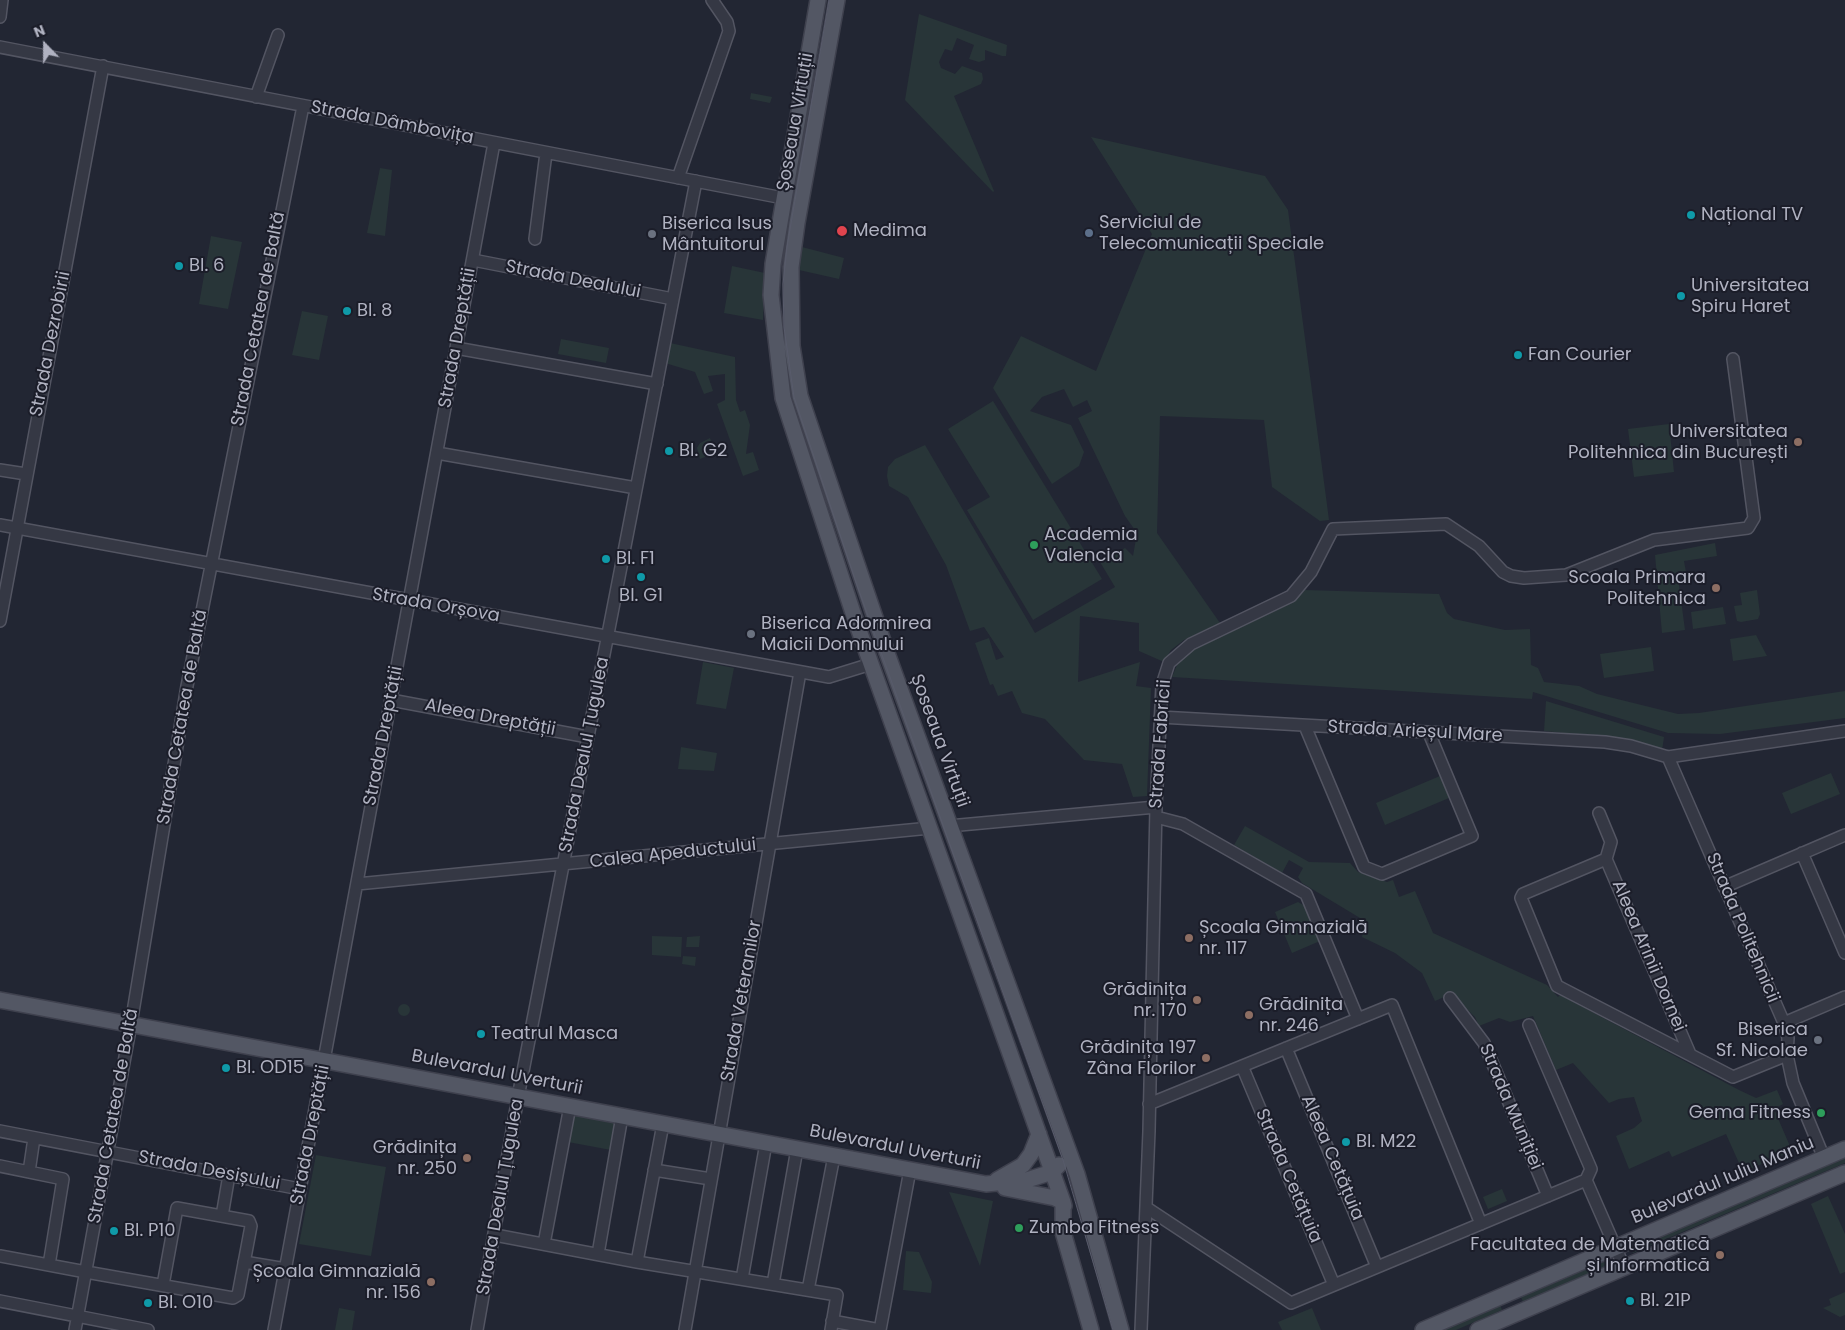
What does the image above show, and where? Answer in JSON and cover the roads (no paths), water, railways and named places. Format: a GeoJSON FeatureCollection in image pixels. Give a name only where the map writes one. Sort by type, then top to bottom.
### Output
{"type":"FeatureCollection","features":[{"type":"Feature","properties":{"kind":"main road","name":"Șoseaua Virtuții"},"geometry":{"type":"LineString","coordinates":[[818,0],[775,248],[771,295],[783,398],[871,664],[1063,1202],[1063,1232],[1090,1330]]}},
{"type":"Feature","properties":{"kind":"main road","name":"Șoseaua Virtuții"},"geometry":{"type":"LineString","coordinates":[[837,0],[793,248],[790,316],[795,372],[808,425],[949,826],[1068,1152],[1086,1171],[1132,1330]]}},
{"type":"Feature","properties":{"kind":"main road","name":"Bulevardul Uverturii"},"geometry":{"type":"LineString","coordinates":[[0,1000],[986,1184],[1018,1182],[1052,1172]]}},
{"type":"Feature","properties":{"kind":"main road","name":"Bulevardul Uverturii"},"geometry":{"type":"LineString","coordinates":[[986,1184],[1011,1174],[1023,1165],[1031,1154],[1039,1134]]}},
{"type":"Feature","properties":{"kind":"main road","name":"Bulevardul Iuliu Maniu"},"geometry":{"type":"LineString","coordinates":[[1423,1330],[1845,1149]]}},
{"type":"Feature","properties":{"kind":"main road"},"geometry":{"type":"LineString","coordinates":[[1052,1172],[1068,1152]]}},
{"type":"Feature","properties":{"kind":"main road"},"geometry":{"type":"LineString","coordinates":[[1068,1152],[1092,1224],[1121,1330]]}},
{"type":"Feature","properties":{"kind":"main road"},"geometry":{"type":"LineString","coordinates":[[1478,1330],[1845,1173]]}},
{"type":"Feature","properties":{"kind":"main road"},"geometry":{"type":"LineString","coordinates":[[986,1184],[1045,1195],[1063,1202],[1100,1330]]}},
{"type":"Feature","properties":{"kind":"street"},"geometry":{"type":"LineString","coordinates":[[0,17],[2,0]]}},
{"type":"Feature","properties":{"kind":"street"},"geometry":{"type":"LineString","coordinates":[[678,178],[729,31],[727,22],[712,0]]}},
{"type":"Feature","properties":{"kind":"street"},"geometry":{"type":"LineString","coordinates":[[256,97],[278,35]]}},
{"type":"Feature","properties":{"kind":"street","name":"Strada Dâmbovița"},"geometry":{"type":"LineString","coordinates":[[0,47],[783,198]]}},
{"type":"Feature","properties":{"kind":"street","name":"Strada Dezrobirii"},"geometry":{"type":"LineString","coordinates":[[0,621],[4,580],[17,528],[103,66]]}},
{"type":"Feature","properties":{"kind":"street","name":"Strada Cetatea de Baltă"},"geometry":{"type":"LineString","coordinates":[[75,1330],[131,1024],[173,763],[211,563],[303,106]]}},
{"type":"Feature","properties":{"kind":"street","name":"Strada Dreptății"},"geometry":{"type":"LineString","coordinates":[[274,1330],[494,143]]}},
{"type":"Feature","properties":{"kind":"street"},"geometry":{"type":"LineString","coordinates":[[535,240],[546,153]]}},
{"type":"Feature","properties":{"kind":"street","name":"Strada Dealul Țugulea"},"geometry":{"type":"LineString","coordinates":[[476,1330],[495,1235],[518,1097],[696,181]]}},
{"type":"Feature","properties":{"kind":"street","name":"Strada Dealului"},"geometry":{"type":"LineString","coordinates":[[472,260],[673,299]]}},
{"type":"Feature","properties":{"kind":"street"},"geometry":{"type":"LineString","coordinates":[[456,348],[657,384]]}},
{"type":"Feature","properties":{"kind":"street","name":"Strada Fabricii"},"geometry":{"type":"LineString","coordinates":[[1142,1330],[1160,718],[1163,678],[1174,657],[1192,644],[1292,596],[1311,572],[1333,529],[1446,524],[1479,546],[1503,572],[1511,576],[1524,578],[1566,575],[1654,540],[1748,528],[1754,518],[1733,359]]}},
{"type":"Feature","properties":{"kind":"street"},"geometry":{"type":"LineString","coordinates":[[437,453],[636,488]]}},
{"type":"Feature","properties":{"kind":"street"},"geometry":{"type":"LineString","coordinates":[[0,470],[26,474]]}},
{"type":"Feature","properties":{"kind":"street","name":"Strada Orșova"},"geometry":{"type":"LineString","coordinates":[[0,525],[211,563],[410,602],[608,636],[800,672],[833,677],[871,664]]}},
{"type":"Feature","properties":{"kind":"street","name":"Strada Veteranilor"},"geometry":{"type":"LineString","coordinates":[[686,1330],[710,1179],[800,672]]}},
{"type":"Feature","properties":{"kind":"street","name":"Aleea Dreptății"},"geometry":{"type":"LineString","coordinates":[[391,700],[588,737]]}},
{"type":"Feature","properties":{"kind":"street","name":"Strada Arieșul Mare"},"geometry":{"type":"LineString","coordinates":[[1160,718],[1605,742],[1631,746],[1668,757]]}},
{"type":"Feature","properties":{"kind":"street"},"geometry":{"type":"LineString","coordinates":[[1305,726],[1364,867],[1382,874],[1472,836],[1429,732]]}},
{"type":"Feature","properties":{"kind":"street"},"geometry":{"type":"LineString","coordinates":[[1668,757],[1845,731]]}},
{"type":"Feature","properties":{"kind":"street","name":"Strada Politehnicii"},"geometry":{"type":"LineString","coordinates":[[1668,757],[1784,1023],[1788,1038],[1787,1055],[1792,1083],[1824,1158]]}},
{"type":"Feature","properties":{"kind":"street"},"geometry":{"type":"LineString","coordinates":[[949,826],[1156,812],[1183,824],[1306,894],[1358,1019]]}},
{"type":"Feature","properties":{"kind":"street","name":"Aleea Arinii Dornei"},"geometry":{"type":"LineString","coordinates":[[1599,813],[1611,842],[1606,859],[1690,1054]]}},
{"type":"Feature","properties":{"kind":"street","name":"Calea Apeductului"},"geometry":{"type":"LineString","coordinates":[[357,884],[930,828]]}},
{"type":"Feature","properties":{"kind":"street"},"geometry":{"type":"LineString","coordinates":[[1724,887],[1845,835]]}},
{"type":"Feature","properties":{"kind":"street"},"geometry":{"type":"LineString","coordinates":[[1802,853],[1845,953]]}},
{"type":"Feature","properties":{"kind":"street","name":"Aleea Arinii Dornei"},"geometry":{"type":"LineString","coordinates":[[1606,859],[1522,894],[1521,898],[1558,986],[1733,1077],[1787,1055]]}},
{"type":"Feature","properties":{"kind":"street"},"geometry":{"type":"LineString","coordinates":[[1784,1023],[1845,997]]}},
{"type":"Feature","properties":{"kind":"street","name":"Strada Muniției"},"geometry":{"type":"LineString","coordinates":[[1450,998],[1484,1043],[1548,1196]]}},
{"type":"Feature","properties":{"kind":"street"},"geometry":{"type":"LineString","coordinates":[[1149,1104],[1392,1005],[1481,1224]]}},
{"type":"Feature","properties":{"kind":"street"},"geometry":{"type":"LineString","coordinates":[[1146,1208],[1292,1303],[1586,1180],[1591,1169],[1529,1025]]}},
{"type":"Feature","properties":{"kind":"street","name":"Aleea Cetățuia"},"geometry":{"type":"LineString","coordinates":[[1286,1048],[1377,1267]]}},
{"type":"Feature","properties":{"kind":"street","name":"Strada Cetățuia"},"geometry":{"type":"LineString","coordinates":[[1242,1066],[1334,1285]]}},
{"type":"Feature","properties":{"kind":"street"},"geometry":{"type":"LineString","coordinates":[[544,1244],[570,1106]]}},
{"type":"Feature","properties":{"kind":"street"},"geometry":{"type":"LineString","coordinates":[[598,1254],[622,1116]]}},
{"type":"Feature","properties":{"kind":"street"},"geometry":{"type":"LineString","coordinates":[[637,1262],[663,1124]]}},
{"type":"Feature","properties":{"kind":"street","name":"Strada Desișului"},"geometry":{"type":"LineString","coordinates":[[0,1131],[300,1189]]}},
{"type":"Feature","properties":{"kind":"street"},"geometry":{"type":"LineString","coordinates":[[29,1172],[34,1138]]}},
{"type":"Feature","properties":{"kind":"street"},"geometry":{"type":"LineString","coordinates":[[742,1279],[766,1143]]}},
{"type":"Feature","properties":{"kind":"street"},"geometry":{"type":"LineString","coordinates":[[773,1284],[797,1149]]}},
{"type":"Feature","properties":{"kind":"street"},"geometry":{"type":"LineString","coordinates":[[808,1290],[834,1156]]}},
{"type":"Feature","properties":{"kind":"street"},"geometry":{"type":"LineString","coordinates":[[0,1166],[63,1178],[49,1265]]}},
{"type":"Feature","properties":{"kind":"street"},"geometry":{"type":"LineString","coordinates":[[654,1170],[710,1179]]}},
{"type":"Feature","properties":{"kind":"street"},"geometry":{"type":"LineString","coordinates":[[495,1235],[637,1262],[837,1295],[831,1326],[880,1330],[910,1170]]}},
{"type":"Feature","properties":{"kind":"street"},"geometry":{"type":"LineString","coordinates":[[222,1216],[228,1175]]}},
{"type":"Feature","properties":{"kind":"street"},"geometry":{"type":"LineString","coordinates":[[1586,1180],[1624,1267]]}},
{"type":"Feature","properties":{"kind":"street"},"geometry":{"type":"LineString","coordinates":[[0,1256],[86,1272],[163,1285],[236,1297],[250,1223],[177,1208],[163,1285]]}},
{"type":"Feature","properties":{"kind":"street"},"geometry":{"type":"LineString","coordinates":[[244,1262],[286,1269]]}},
{"type":"Feature","properties":{"kind":"street"},"geometry":{"type":"LineString","coordinates":[[0,1301],[148,1330]]}},
{"type":"Feature","properties":{"kind":"tram line"},"geometry":{"type":"LineString","coordinates":[[829,0],[787,247],[783,284],[784,327],[794,397],[857,585],[1063,1160],[1113,1330]]}},
{"type":"Feature","properties":{"kind":"place","name":"Național TV"},"geometry":{"type":"Point","coordinates":[1691,215]}},
{"type":"Feature","properties":{"kind":"place","name":"Medima"},"geometry":{"type":"Point","coordinates":[842,231]}},
{"type":"Feature","properties":{"kind":"place","name":"Serviciul de Telecomunicații Speciale"},"geometry":{"type":"Point","coordinates":[1089,233]}},
{"type":"Feature","properties":{"kind":"place","name":"Biserica Isus Mântuitorul"},"geometry":{"type":"Point","coordinates":[652,234]}},
{"type":"Feature","properties":{"kind":"place","name":"Bl. 6"},"geometry":{"type":"Point","coordinates":[179,266]}},
{"type":"Feature","properties":{"kind":"place","name":"Universitatea Spiru Haret"},"geometry":{"type":"Point","coordinates":[1681,296]}},
{"type":"Feature","properties":{"kind":"place","name":"Bl. 8"},"geometry":{"type":"Point","coordinates":[347,311]}},
{"type":"Feature","properties":{"kind":"place","name":"Fan Courier"},"geometry":{"type":"Point","coordinates":[1518,355]}},
{"type":"Feature","properties":{"kind":"place","name":"Universitatea Politehnica din București"},"geometry":{"type":"Point","coordinates":[1798,442]}},
{"type":"Feature","properties":{"kind":"place","name":"Bl. G2"},"geometry":{"type":"Point","coordinates":[669,451]}},
{"type":"Feature","properties":{"kind":"place","name":"Academia Valencia"},"geometry":{"type":"Point","coordinates":[1034,545]}},
{"type":"Feature","properties":{"kind":"place","name":"Bl. F1"},"geometry":{"type":"Point","coordinates":[606,559]}},
{"type":"Feature","properties":{"kind":"place","name":"Bl. G1"},"geometry":{"type":"Point","coordinates":[641,577]}},
{"type":"Feature","properties":{"kind":"place","name":"Scoala Primara Politehnica"},"geometry":{"type":"Point","coordinates":[1716,588]}},
{"type":"Feature","properties":{"kind":"place","name":"Biserica Adormirea Maicii Domnului"},"geometry":{"type":"Point","coordinates":[751,634]}},
{"type":"Feature","properties":{"kind":"place","name":"Școala Gimnazială nr. 117"},"geometry":{"type":"Point","coordinates":[1189,938]}},
{"type":"Feature","properties":{"kind":"place","name":"Grădinița nr. 170"},"geometry":{"type":"Point","coordinates":[1197,1000]}},
{"type":"Feature","properties":{"kind":"place","name":"Grădinița nr. 246"},"geometry":{"type":"Point","coordinates":[1249,1015]}},
{"type":"Feature","properties":{"kind":"place","name":"Teatrul Masca"},"geometry":{"type":"Point","coordinates":[481,1034]}},
{"type":"Feature","properties":{"kind":"place","name":"Biserica Sf. Nicolae"},"geometry":{"type":"Point","coordinates":[1818,1040]}},
{"type":"Feature","properties":{"kind":"place","name":"Grădinița 197 Zâna Florilor"},"geometry":{"type":"Point","coordinates":[1206,1058]}},
{"type":"Feature","properties":{"kind":"place","name":"Bl. OD15"},"geometry":{"type":"Point","coordinates":[226,1068]}},
{"type":"Feature","properties":{"kind":"place","name":"Gema Fitness"},"geometry":{"type":"Point","coordinates":[1821,1113]}},
{"type":"Feature","properties":{"kind":"place","name":"Bl. M22"},"geometry":{"type":"Point","coordinates":[1346,1142]}},
{"type":"Feature","properties":{"kind":"place","name":"Grădinița nr. 250"},"geometry":{"type":"Point","coordinates":[467,1158]}},
{"type":"Feature","properties":{"kind":"place","name":"Zumba Fitness"},"geometry":{"type":"Point","coordinates":[1019,1228]}},
{"type":"Feature","properties":{"kind":"place","name":"Bl. P10"},"geometry":{"type":"Point","coordinates":[114,1231]}},
{"type":"Feature","properties":{"kind":"place","name":"Facultatea de Matematică și Informatică"},"geometry":{"type":"Point","coordinates":[1720,1255]}},
{"type":"Feature","properties":{"kind":"place","name":"Școala Gimnazială nr. 156"},"geometry":{"type":"Point","coordinates":[431,1282]}},
{"type":"Feature","properties":{"kind":"place","name":"Bl. 21P"},"geometry":{"type":"Point","coordinates":[1630,1301]}},
{"type":"Feature","properties":{"kind":"place","name":"Bl. O10"},"geometry":{"type":"Point","coordinates":[148,1303]}}]}
